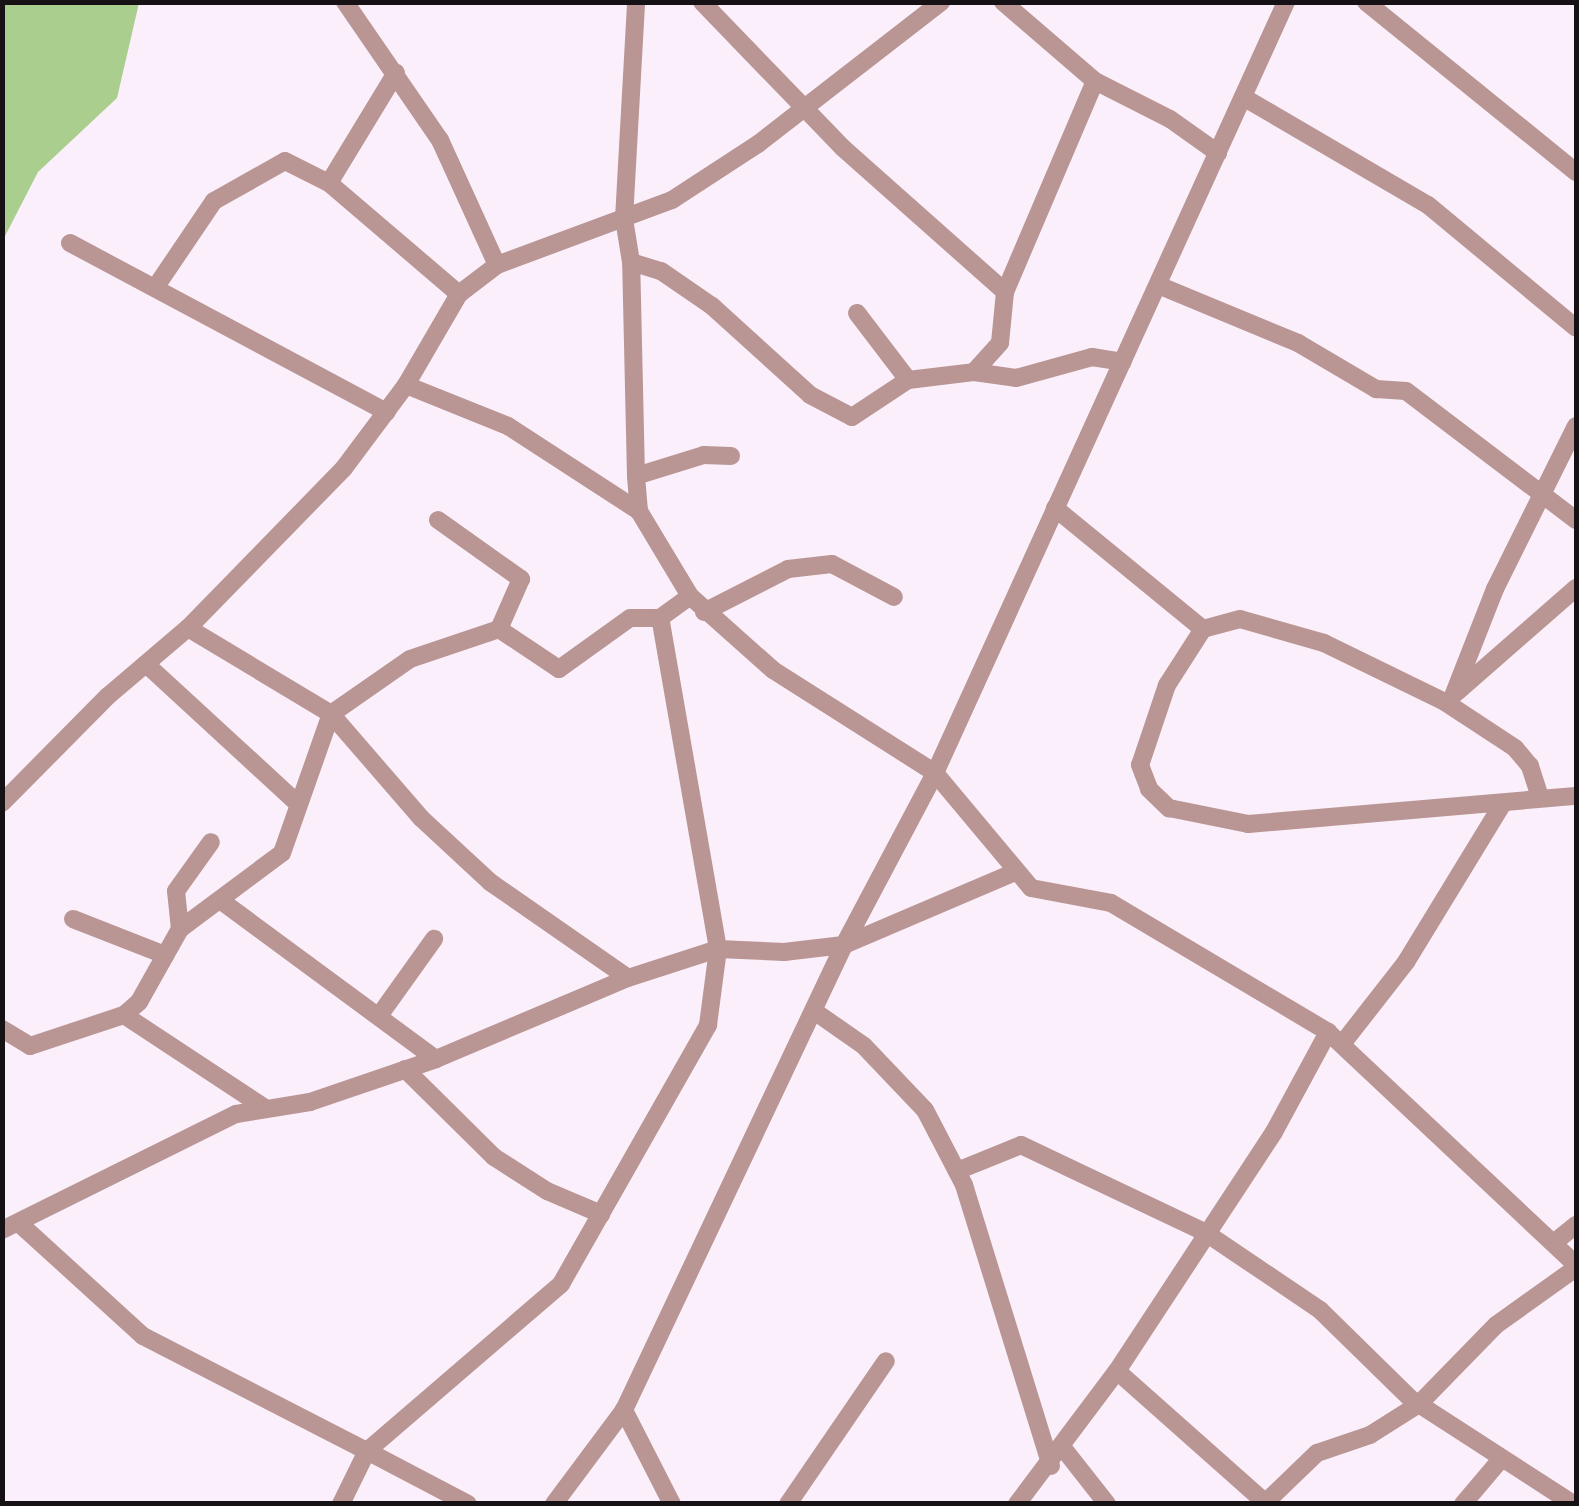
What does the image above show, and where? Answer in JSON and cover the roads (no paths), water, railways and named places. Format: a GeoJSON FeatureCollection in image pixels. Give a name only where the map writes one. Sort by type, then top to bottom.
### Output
{"type":"FeatureCollection","features":[{"type":"Feature","properties":{"kind":"street"},"geometry":{"type":"LineString","coordinates":[[346,2],[440,140],[497,264]]}},
{"type":"Feature","properties":{"kind":"street"},"geometry":{"type":"LineString","coordinates":[[636,2],[624,220],[631,262],[639,511]]}},
{"type":"Feature","properties":{"kind":"street"},"geometry":{"type":"LineString","coordinates":[[702,2],[804,105],[1005,292]]}},
{"type":"Feature","properties":{"kind":"street"},"geometry":{"type":"LineString","coordinates":[[2,803],[188,628],[344,468],[406,385],[459,294],[497,264],[672,200],[941,2]]}},
{"type":"Feature","properties":{"kind":"street"},"geometry":{"type":"LineString","coordinates":[[1003,2],[1095,82],[1170,119],[1218,154]]}},
{"type":"Feature","properties":{"kind":"street"},"geometry":{"type":"LineString","coordinates":[[554,1504],[624,1410],[844,946],[936,773],[1286,2]]}},
{"type":"Feature","properties":{"kind":"street"},"geometry":{"type":"LineString","coordinates":[[1366,2],[1576,172]]}},
{"type":"Feature","properties":{"kind":"street"},"geometry":{"type":"LineString","coordinates":[[329,183],[396,74]]}},
{"type":"Feature","properties":{"kind":"street"},"geometry":{"type":"LineString","coordinates":[[974,372],[1000,343],[1005,292],[1095,82]]}},
{"type":"Feature","properties":{"kind":"street"},"geometry":{"type":"LineString","coordinates":[[1243,97],[1428,205],[1576,328]]}},
{"type":"Feature","properties":{"kind":"street"},"geometry":{"type":"LineString","coordinates":[[155,288],[197,220],[230,187],[285,160],[329,183],[459,294]]}},
{"type":"Feature","properties":{"kind":"street"},"geometry":{"type":"LineString","coordinates":[[70,244],[386,412]]}},
{"type":"Feature","properties":{"kind":"street"},"geometry":{"type":"LineString","coordinates":[[631,262],[661,271],[712,306],[826,408],[852,417],[908,380],[974,372],[1016,378],[1092,357],[1123,362]]}},
{"type":"Feature","properties":{"kind":"street"},"geometry":{"type":"LineString","coordinates":[[1158,285],[1298,342],[1376,389],[1406,391],[1493,463],[1544,493],[1576,520]]}},
{"type":"Feature","properties":{"kind":"street"},"geometry":{"type":"LineString","coordinates":[[857,313],[908,380]]}},
{"type":"Feature","properties":{"kind":"street"},"geometry":{"type":"LineString","coordinates":[[406,385],[508,426],[639,511],[690,596],[704,612],[773,670],[936,773],[1015,872],[1046,893],[1086,894],[1111,903],[1335,1038],[1556,1240],[1576,1267],[1496,1325],[1419,1404],[1370,1435],[1317,1453],[1266,1503],[1117,1371]]}},
{"type":"Feature","properties":{"kind":"street"},"geometry":{"type":"LineString","coordinates":[[1449,699],[1495,589],[1576,426]]}},
{"type":"Feature","properties":{"kind":"street"},"geometry":{"type":"LineString","coordinates":[[636,476],[704,456],[730,456]]}},
{"type":"Feature","properties":{"kind":"street"},"geometry":{"type":"LineString","coordinates":[[1056,508],[1203,629]]}},
{"type":"Feature","properties":{"kind":"street"},"geometry":{"type":"LineString","coordinates":[[2,1029],[30,1046],[124,1015],[180,930],[282,853],[331,714],[410,659],[499,629],[521,579],[438,520]]}},
{"type":"Feature","properties":{"kind":"street"},"geometry":{"type":"LineString","coordinates":[[704,612],[788,569],[832,564],[894,597]]}},
{"type":"Feature","properties":{"kind":"street"},"geometry":{"type":"LineString","coordinates":[[1449,699],[1576,588]]}},
{"type":"Feature","properties":{"kind":"street"},"geometry":{"type":"LineString","coordinates":[[499,629],[559,669],[630,618],[660,618],[690,596]]}},
{"type":"Feature","properties":{"kind":"street"},"geometry":{"type":"LineString","coordinates":[[341,1504],[368,1450],[561,1284],[708,1024],[718,949],[660,618]]}},
{"type":"Feature","properties":{"kind":"street"},"geometry":{"type":"LineString","coordinates":[[1540,798],[1530,766],[1515,748],[1449,699],[1283,628],[1240,619],[1203,629],[1167,685],[1140,765],[1149,790],[1169,808],[1248,824],[1576,796]]}},
{"type":"Feature","properties":{"kind":"street"},"geometry":{"type":"LineString","coordinates":[[188,628],[331,714],[421,818],[490,882],[628,978]]}},
{"type":"Feature","properties":{"kind":"street"},"geometry":{"type":"LineString","coordinates":[[146,664],[297,803]]}},
{"type":"Feature","properties":{"kind":"street"},"geometry":{"type":"LineString","coordinates":[[1017,1504],[1050,1466],[1117,1371],[1335,1038],[1406,962],[1502,804]]}},
{"type":"Feature","properties":{"kind":"street"},"geometry":{"type":"LineString","coordinates":[[180,930],[176,891],[211,842]]}},
{"type":"Feature","properties":{"kind":"street"},"geometry":{"type":"LineString","coordinates":[[2,1230],[21,1225],[236,1114],[310,1102],[405,1070],[628,978],[718,949],[784,952],[844,946],[1015,872]]}},
{"type":"Feature","properties":{"kind":"street"},"geometry":{"type":"LineString","coordinates":[[220,900],[436,1059]]}},
{"type":"Feature","properties":{"kind":"street"},"geometry":{"type":"LineString","coordinates":[[73,919],[165,955]]}},
{"type":"Feature","properties":{"kind":"street"},"geometry":{"type":"LineString","coordinates":[[379,1016],[434,938]]}},
{"type":"Feature","properties":{"kind":"street"},"geometry":{"type":"LineString","coordinates":[[814,1011],[864,1046],[925,1110],[957,1170],[1050,1466]]}},
{"type":"Feature","properties":{"kind":"street"},"geometry":{"type":"LineString","coordinates":[[124,1015],[265,1108]]}},
{"type":"Feature","properties":{"kind":"street"},"geometry":{"type":"LineString","coordinates":[[405,1070],[494,1157],[547,1191],[601,1214]]}},
{"type":"Feature","properties":{"kind":"street"},"geometry":{"type":"LineString","coordinates":[[957,1170],[1021,1145],[1206,1234],[1320,1310],[1419,1404],[1573,1504]]}},
{"type":"Feature","properties":{"kind":"street"},"geometry":{"type":"LineString","coordinates":[[21,1225],[143,1336],[468,1504]]}},
{"type":"Feature","properties":{"kind":"street"},"geometry":{"type":"LineString","coordinates":[[1556,1240],[1576,1225]]}},
{"type":"Feature","properties":{"kind":"street"},"geometry":{"type":"LineString","coordinates":[[788,1504],[886,1361]]}},
{"type":"Feature","properties":{"kind":"street"},"geometry":{"type":"LineString","coordinates":[[624,1410],[672,1504]]}},
{"type":"Feature","properties":{"kind":"street"},"geometry":{"type":"LineString","coordinates":[[1063,1448],[1107,1504]]}},
{"type":"Feature","properties":{"kind":"street"},"geometry":{"type":"LineString","coordinates":[[1464,1504],[1501,1459]]}}]}
